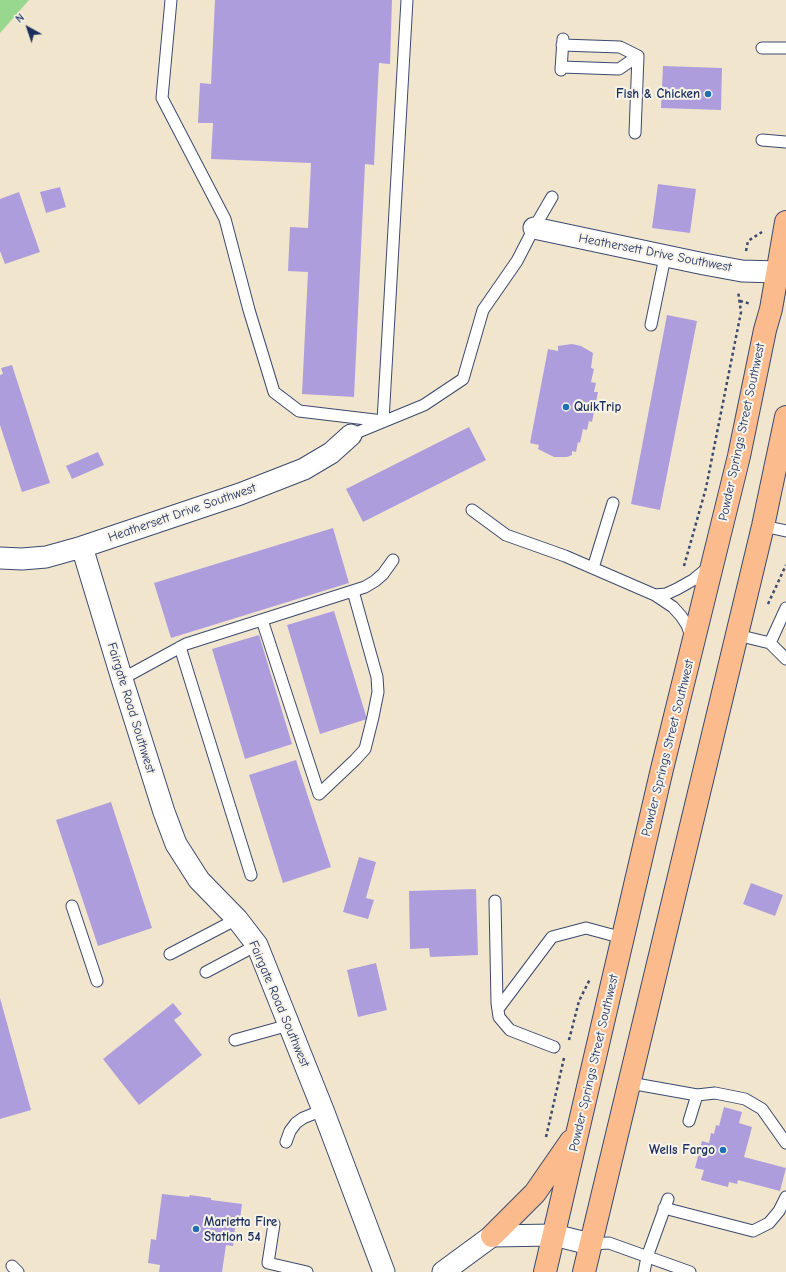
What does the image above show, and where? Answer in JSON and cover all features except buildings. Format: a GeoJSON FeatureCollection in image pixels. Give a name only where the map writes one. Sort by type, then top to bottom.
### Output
{"type":"FeatureCollection","features":[{"type":"Feature","properties":{"kind":"main road","name":"Powder Springs Street Southwest"},"geometry":{"type":"LineString","coordinates":[[545,1272],[623,938],[739,456],[778,272],[785,228]]}},
{"type":"Feature","properties":{"kind":"main road"},"geometry":{"type":"LineString","coordinates":[[584,1272],[763,526],[786,417]]}},
{"type":"Feature","properties":{"kind":"main road"},"geometry":{"type":"LineString","coordinates":[[492,1236],[535,1193],[578,1130]]}},
{"type":"Feature","properties":{"kind":"street","name":"Heathersett Drive Southwest"},"geometry":{"type":"LineString","coordinates":[[534,228],[665,257],[742,270],[778,272]]}},
{"type":"Feature","properties":{"kind":"street","name":"Heathersett Drive Southwest"},"geometry":{"type":"LineString","coordinates":[[0,558],[22,559],[46,557],[82,547],[247,492],[304,469],[331,453],[351,435]]}},
{"type":"Feature","properties":{"kind":"street","name":"Fairgate Road Southwest"},"geometry":{"type":"LineString","coordinates":[[82,547],[164,812],[176,844],[199,880],[237,919],[256,945],[323,1110],[384,1272]]}},
{"type":"Feature","properties":{"kind":"street"},"geometry":{"type":"LineString","coordinates":[[443,1272],[492,1236],[554,1234],[590,1244]]}},
{"type":"Feature","properties":{"kind":"lane"},"geometry":{"type":"LineString","coordinates":[[171,0],[162,98],[225,219],[249,310],[274,392],[299,411],[382,421]]}},
{"type":"Feature","properties":{"kind":"lane"},"geometry":{"type":"LineString","coordinates":[[382,421],[407,0]]}},
{"type":"Feature","properties":{"kind":"lane"},"geometry":{"type":"LineString","coordinates":[[562,42],[620,46],[638,56],[619,69],[561,69],[562,42]]}},
{"type":"Feature","properties":{"kind":"lane"},"geometry":{"type":"LineString","coordinates":[[762,48],[786,48]]}},
{"type":"Feature","properties":{"kind":"lane"},"geometry":{"type":"LineString","coordinates":[[635,133],[638,56]]}},
{"type":"Feature","properties":{"kind":"lane"},"geometry":{"type":"LineString","coordinates":[[762,140],[786,142]]}},
{"type":"Feature","properties":{"kind":"lane"},"geometry":{"type":"LineString","coordinates":[[351,435],[424,405],[463,379],[483,310],[517,261],[552,197]]}},
{"type":"Feature","properties":{"kind":"lane"},"geometry":{"type":"LineString","coordinates":[[651,325],[665,257]]}},
{"type":"Feature","properties":{"kind":"lane"},"geometry":{"type":"LineString","coordinates":[[593,568],[613,503]]}},
{"type":"Feature","properties":{"kind":"lane"},"geometry":{"type":"LineString","coordinates":[[472,510],[506,535],[565,556],[655,595],[673,607],[681,616],[694,642]]}},
{"type":"Feature","properties":{"kind":"lane"},"geometry":{"type":"LineString","coordinates":[[763,526],[786,531]]}},
{"type":"Feature","properties":{"kind":"lane"},"geometry":{"type":"LineString","coordinates":[[122,679],[186,644],[366,587],[383,574],[393,560]]}},
{"type":"Feature","properties":{"kind":"lane"},"geometry":{"type":"LineString","coordinates":[[655,595],[666,594],[677,590],[693,580],[712,564]]}},
{"type":"Feature","properties":{"kind":"lane"},"geometry":{"type":"LineString","coordinates":[[262,620],[319,794],[365,749],[374,717],[378,692],[377,677],[353,591]]}},
{"type":"Feature","properties":{"kind":"lane"},"geometry":{"type":"LineString","coordinates":[[770,643],[786,608]]}},
{"type":"Feature","properties":{"kind":"lane"},"geometry":{"type":"LineString","coordinates":[[737,635],[770,643],[786,658]]}},
{"type":"Feature","properties":{"kind":"lane"},"geometry":{"type":"LineString","coordinates":[[180,647],[251,875]]}},
{"type":"Feature","properties":{"kind":"lane"},"geometry":{"type":"LineString","coordinates":[[495,901],[496,989],[499,1018],[510,1030],[554,1047]]}},
{"type":"Feature","properties":{"kind":"lane"},"geometry":{"type":"LineString","coordinates":[[72,906],[96,981]]}},
{"type":"Feature","properties":{"kind":"lane"},"geometry":{"type":"LineString","coordinates":[[170,954],[237,919]]}},
{"type":"Feature","properties":{"kind":"lane"},"geometry":{"type":"LineString","coordinates":[[498,1009],[552,937],[586,928],[623,938]]}},
{"type":"Feature","properties":{"kind":"lane"},"geometry":{"type":"LineString","coordinates":[[206,972],[256,945]]}},
{"type":"Feature","properties":{"kind":"lane"},"geometry":{"type":"LineString","coordinates":[[235,1040],[289,1025]]}},
{"type":"Feature","properties":{"kind":"lane"},"geometry":{"type":"LineString","coordinates":[[630,1083],[697,1095],[714,1093],[745,1099],[762,1109],[786,1143]]}},
{"type":"Feature","properties":{"kind":"lane"},"geometry":{"type":"LineString","coordinates":[[688,1121],[697,1095]]}},
{"type":"Feature","properties":{"kind":"lane"},"geometry":{"type":"LineString","coordinates":[[286,1142],[290,1131],[296,1123],[303,1118],[323,1110]]}},
{"type":"Feature","properties":{"kind":"lane"},"geometry":{"type":"LineString","coordinates":[[644,1272],[666,1204],[753,1231],[769,1223],[779,1212],[786,1197]]}},
{"type":"Feature","properties":{"kind":"lane"},"geometry":{"type":"LineString","coordinates":[[274,1224],[268,1263],[307,1272]]}},
{"type":"Feature","properties":{"kind":"lane"},"geometry":{"type":"LineString","coordinates":[[590,1244],[609,1243],[690,1272]]}},
{"type":"Feature","properties":{"kind":"path"},"geometry":{"type":"LineString","coordinates":[[677,590],[706,488],[741,312],[738,291],[748,241],[765,230],[785,228]]}},
{"type":"Feature","properties":{"kind":"path"},"geometry":{"type":"LineString","coordinates":[[568,1043],[579,1001],[593,973]]}},
{"type":"Feature","properties":{"kind":"path"},"geometry":{"type":"LineString","coordinates":[[546,1138],[565,1056]]}},
{"type":"Feature","properties":{"kind":"green space"},"geometry":{"type":"Polygon","coordinates":[[[0,0],[29,0],[0,33],[0,0]]]}},
{"type":"Feature","properties":{"kind":"place","name":"Fish & Chicken"},"geometry":{"type":"Point","coordinates":[708,94]}},
{"type":"Feature","properties":{"kind":"place","name":"QuikTrip"},"geometry":{"type":"Point","coordinates":[566,407]}},
{"type":"Feature","properties":{"kind":"place","name":"Wells Fargo"},"geometry":{"type":"Point","coordinates":[723,1150]}},
{"type":"Feature","properties":{"kind":"place","name":"Marietta Fire Station 54"},"geometry":{"type":"Point","coordinates":[196,1229]}}]}
